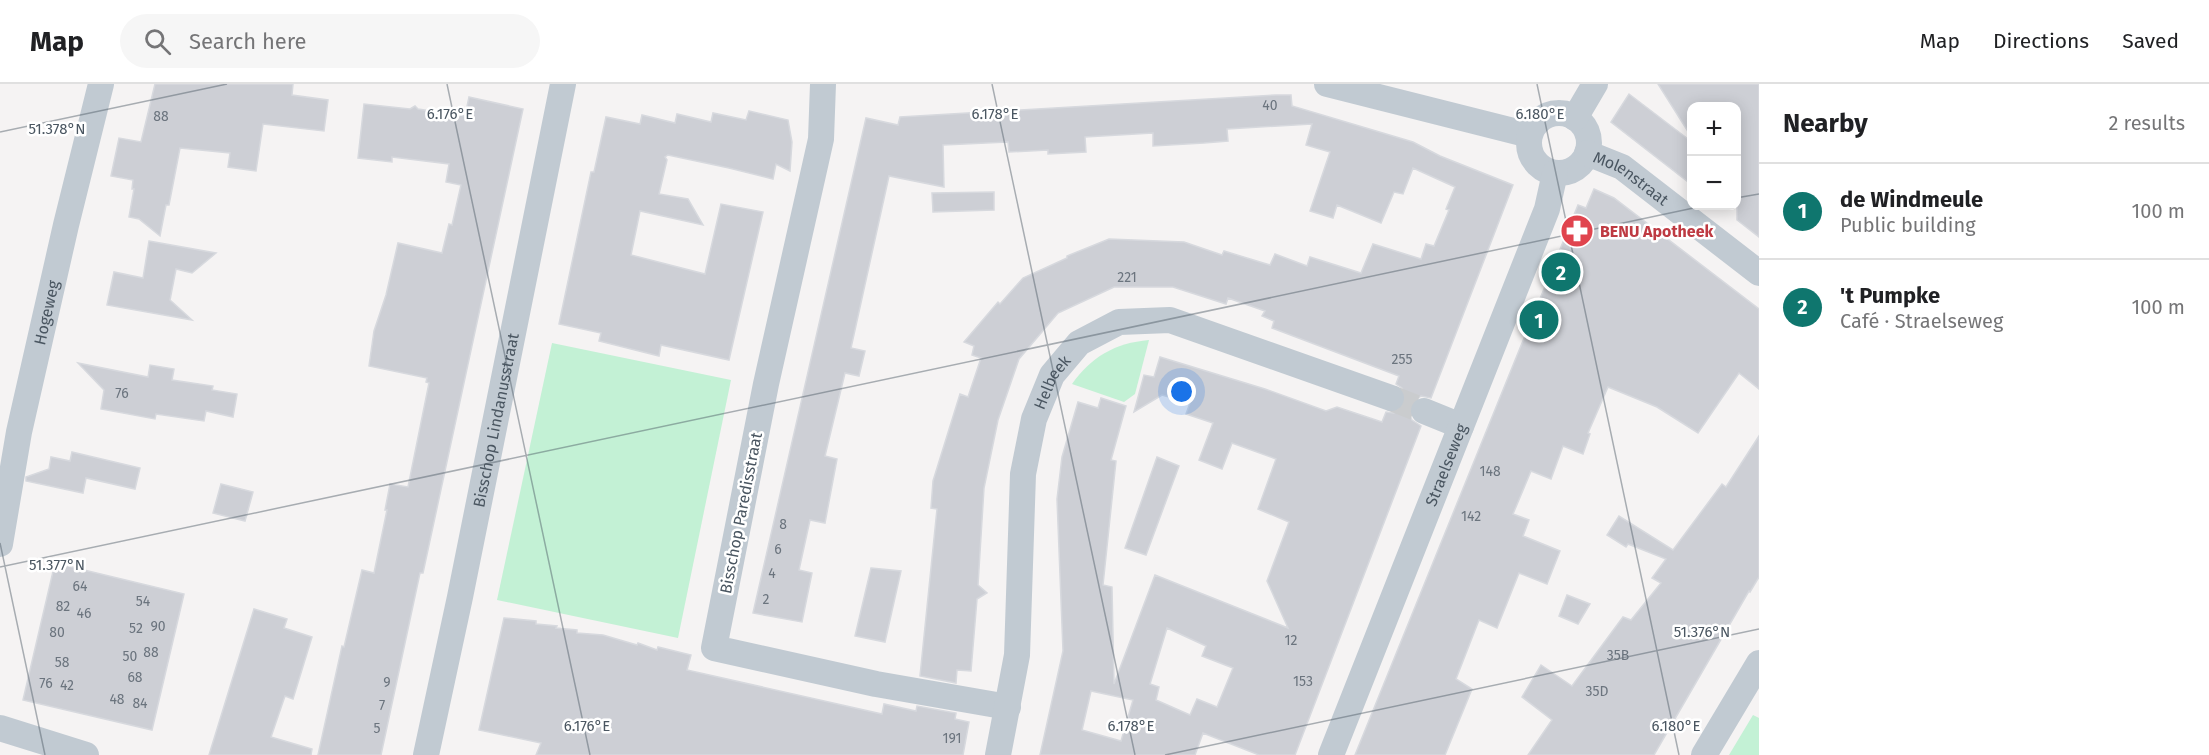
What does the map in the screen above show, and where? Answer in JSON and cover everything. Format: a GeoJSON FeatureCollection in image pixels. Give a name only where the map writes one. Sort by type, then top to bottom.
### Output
{"type":"FeatureCollection","features":[{"type":"Feature","properties":{"kind":"street","name":"Hogeweg"},"geometry":{"type":"LineString","coordinates":[[0,544],[20,432],[66,225],[101,84]]}},
{"type":"Feature","properties":{"kind":"street","name":"Bisschop Lindanusstraat"},"geometry":{"type":"LineString","coordinates":[[426,755],[563,84]]}},
{"type":"Feature","properties":{"kind":"street","name":"Bisschop Paredisstraat"},"geometry":{"type":"LineString","coordinates":[[823,84],[821,139],[766,384],[714,648],[876,684],[1008,707]]}},
{"type":"Feature","properties":{"kind":"street"},"geometry":{"type":"LineString","coordinates":[[1327,84],[1529,135]]}},
{"type":"Feature","properties":{"kind":"street"},"geometry":{"type":"LineString","coordinates":[[1575,118],[1594,84]]}},
{"type":"Feature","properties":{"kind":"street"},"geometry":{"type":"LineString","coordinates":[[1563,113],[1575,118],[1584,126],[1589,138],[1583,162],[1575,169],[1564,173],[1542,169],[1533,160],[1529,150],[1529,135],[1534,125],[1541,118],[1552,114],[1563,113]]}},
{"type":"Feature","properties":{"kind":"street","name":"Molenstraat"},"geometry":{"type":"LineString","coordinates":[[1587,153],[1622,167],[1759,273]]}},
{"type":"Feature","properties":{"kind":"street","name":"Straelseweg"},"geometry":{"type":"LineString","coordinates":[[1331,755],[1547,209],[1555,173]]}},
{"type":"Feature","properties":{"kind":"street","name":"Helbeek"},"geometry":{"type":"LineString","coordinates":[[998,755],[1017,655],[1022,485],[1025,463],[1034,419],[1052,375],[1079,343],[1119,322],[1170,320],[1391,398]]}},
{"type":"Feature","properties":{"kind":"street"},"geometry":{"type":"LineString","coordinates":[[1424,411],[1461,426]]}},
{"type":"Feature","properties":{"kind":"street"},"geometry":{"type":"LineString","coordinates":[[1704,755],[1759,663]]}},
{"type":"Feature","properties":{"kind":"street"},"geometry":{"type":"LineString","coordinates":[[0,728],[86,755]]}},
{"type":"Feature","properties":{"kind":"green space"},"geometry":{"type":"Polygon","coordinates":[[[1149,340],[1135,394],[1124,402],[1072,384],[1087,366],[1105,353],[1125,344],[1149,340]]]}},
{"type":"Feature","properties":{"kind":"green space"},"geometry":{"type":"Polygon","coordinates":[[[552,343],[731,380],[678,638],[497,600],[552,343]]]}},
{"type":"Feature","properties":{"kind":"green space"},"geometry":{"type":"Polygon","coordinates":[[[1753,715],[1759,718],[1759,755],[1729,755],[1753,715]]]}},
{"type":"Feature","properties":{"kind":"building"},"geometry":{"type":"Polygon","coordinates":[[[155,84],[293,84],[292,95],[328,100],[324,131],[263,124],[256,171],[228,167],[230,153],[180,148],[169,205],[166,205],[160,236],[139,219],[129,217],[134,189],[132,189],[133,180],[111,176],[119,138],[141,142],[155,84]]]}},
{"type":"Feature","properties":{"kind":"building"},"geometry":{"type":"Polygon","coordinates":[[[1658,84],[1759,84],[1759,237],[1737,220],[1737,210],[1741,210],[1741,102],[1687,102],[1687,130],[1658,84]]]}},
{"type":"Feature","properties":{"kind":"building"},"geometry":{"type":"Polygon","coordinates":[[[1629,94],[1687,138],[1687,181],[1611,122],[1629,94]]]}},
{"type":"Feature","properties":{"kind":"building"},"geometry":{"type":"Polygon","coordinates":[[[1291,95],[1292,106],[1413,142],[1440,156],[1513,185],[1431,398],[1421,396],[1410,406],[1409,414],[1412,420],[1421,426],[1295,755],[1259,755],[1203,733],[1195,755],[1040,755],[1063,651],[1057,499],[1062,457],[1078,402],[1098,408],[1101,398],[1126,406],[1111,460],[1116,461],[1103,585],[1112,587],[1114,684],[1155,575],[1288,628],[1267,581],[1289,522],[1258,509],[1276,459],[1232,443],[1222,469],[1199,460],[1213,423],[1186,414],[1190,403],[1162,395],[1134,412],[1144,375],[1154,377],[1160,357],[1265,389],[1326,411],[1337,407],[1382,422],[1386,412],[1394,413],[1405,404],[1406,395],[1396,384],[1399,376],[1272,328],[1274,321],[1262,316],[1265,311],[1228,298],[1226,304],[1173,287],[1114,287],[1058,313],[1019,359],[998,420],[984,488],[978,585],[987,593],[977,599],[971,671],[957,670],[956,683],[920,676],[937,509],[931,508],[933,481],[960,394],[968,397],[981,358],[972,355],[974,346],[964,342],[998,302],[1000,304],[1023,278],[1067,256],[1109,239],[1184,242],[1222,255],[1224,251],[1270,265],[1275,254],[1307,266],[1310,257],[1361,273],[1373,244],[1421,259],[1426,244],[1434,246],[1449,210],[1446,209],[1455,187],[1413,168],[1403,194],[1394,192],[1381,223],[1337,205],[1333,218],[1310,211],[1330,152],[1306,145],[1312,124],[1227,129],[1228,141],[1153,146],[1153,133],[1085,137],[1086,152],[1048,154],[1048,150],[1009,152],[1008,142],[943,145],[944,187],[889,176],[851,348],[865,351],[859,376],[845,373],[825,456],[837,459],[825,523],[810,520],[799,570],[812,573],[802,622],[753,613],[866,118],[898,125],[900,117],[1291,95]],[[1167,628],[1150,684],[1159,687],[1156,700],[1190,715],[1197,699],[1217,707],[1233,668],[1202,656],[1206,646],[1167,628]],[[1091,691],[1082,730],[1121,741],[1133,700],[1091,691]]]}},
{"type":"Feature","properties":{"kind":"building"},"geometry":{"type":"Polygon","coordinates":[[[469,97],[523,109],[423,573],[420,573],[381,755],[318,755],[342,646],[344,647],[362,570],[374,573],[390,484],[408,487],[429,383],[426,382],[427,378],[369,366],[374,331],[386,295],[398,243],[442,253],[449,224],[452,225],[461,185],[446,182],[449,164],[392,157],[392,162],[358,158],[364,104],[410,109],[415,106],[418,109],[465,116],[469,97]]]}},
{"type":"Feature","properties":{"kind":"building"},"geometry":{"type":"Polygon","coordinates":[[[749,111],[788,120],[792,142],[790,171],[776,164],[773,179],[668,155],[665,157],[667,160],[659,194],[688,199],[703,225],[640,211],[631,255],[705,274],[721,204],[763,212],[729,360],[661,345],[659,356],[599,341],[601,333],[559,324],[591,172],[594,172],[606,117],[640,124],[642,115],[675,123],[677,114],[711,122],[713,113],[746,120],[749,111]]]}},
{"type":"Feature","properties":{"kind":"building"},"geometry":{"type":"Polygon","coordinates":[[[1594,189],[1614,198],[1759,309],[1759,389],[1739,373],[1698,433],[1657,407],[1608,387],[1588,433],[1590,434],[1583,454],[1563,446],[1551,479],[1531,471],[1513,514],[1529,520],[1523,536],[1560,551],[1547,584],[1519,573],[1497,628],[1479,620],[1456,679],[1472,689],[1445,755],[1355,755],[1578,205],[1586,208],[1594,189]]]}},
{"type":"Feature","properties":{"kind":"building"},"geometry":{"type":"Polygon","coordinates":[[[994,192],[994,210],[933,212],[932,193],[994,192]]]}},
{"type":"Feature","properties":{"kind":"building"},"geometry":{"type":"Polygon","coordinates":[[[149,241],[216,253],[192,273],[176,269],[170,300],[192,320],[107,305],[114,272],[143,278],[149,241]]]}},
{"type":"Feature","properties":{"kind":"building"},"geometry":{"type":"Polygon","coordinates":[[[78,363],[148,377],[150,365],[174,369],[172,380],[213,386],[212,390],[237,394],[233,417],[206,411],[204,421],[156,414],[155,419],[101,409],[104,390],[78,363]]]}},
{"type":"Feature","properties":{"kind":"building"},"geometry":{"type":"Polygon","coordinates":[[[1759,436],[1759,577],[1654,755],[1528,755],[1552,720],[1522,697],[1541,665],[1572,686],[1623,617],[1631,620],[1661,583],[1652,578],[1666,559],[1628,544],[1626,547],[1607,535],[1619,516],[1673,550],[1722,484],[1726,487],[1759,436]]]}},
{"type":"Feature","properties":{"kind":"building"},"geometry":{"type":"Polygon","coordinates":[[[72,452],[140,468],[135,489],[86,478],[83,493],[26,481],[26,477],[49,469],[51,457],[70,461],[72,452]]]}},
{"type":"Feature","properties":{"kind":"building"},"geometry":{"type":"Polygon","coordinates":[[[1157,457],[1179,466],[1146,555],[1125,548],[1157,457]]]}},
{"type":"Feature","properties":{"kind":"building"},"geometry":{"type":"Polygon","coordinates":[[[221,484],[253,492],[245,521],[213,513],[221,484]]]}},
{"type":"Feature","properties":{"kind":"building"},"geometry":{"type":"Polygon","coordinates":[[[55,563],[184,594],[152,730],[23,700],[55,563]]]}},
{"type":"Feature","properties":{"kind":"building"},"geometry":{"type":"Polygon","coordinates":[[[871,568],[901,571],[885,642],[855,636],[871,568]]]}},
{"type":"Feature","properties":{"kind":"building"},"geometry":{"type":"Polygon","coordinates":[[[1567,595],[1590,604],[1578,624],[1559,616],[1567,595]]]}},
{"type":"Feature","properties":{"kind":"building"},"geometry":{"type":"Polygon","coordinates":[[[254,609],[287,619],[284,628],[312,637],[293,699],[285,696],[271,737],[312,749],[311,755],[209,755],[254,609]]]}},
{"type":"Feature","properties":{"kind":"building"},"geometry":{"type":"Polygon","coordinates":[[[504,618],[536,621],[536,624],[577,630],[577,633],[603,635],[657,650],[658,647],[691,655],[687,670],[882,714],[884,704],[916,711],[917,706],[956,713],[955,719],[969,722],[963,755],[536,755],[541,743],[479,730],[504,618]]]}},
{"type":"Feature","properties":{"kind":"tunnel"},"geometry":{"type":"LineString","coordinates":[[1391,398],[1424,411]]}},
{"type":"Feature","properties":{"kind":"place","name":"BENU Apotheek"},"geometry":{"type":"Point","coordinates":[1577,231]}},
{"type":"Feature","properties":{"kind":"place","name":"'t Pumpke"},"geometry":{"type":"Point","coordinates":[1561,272]}},
{"type":"Feature","properties":{"kind":"place","name":"de Windmeule"},"geometry":{"type":"Point","coordinates":[1539,320]}}]}
